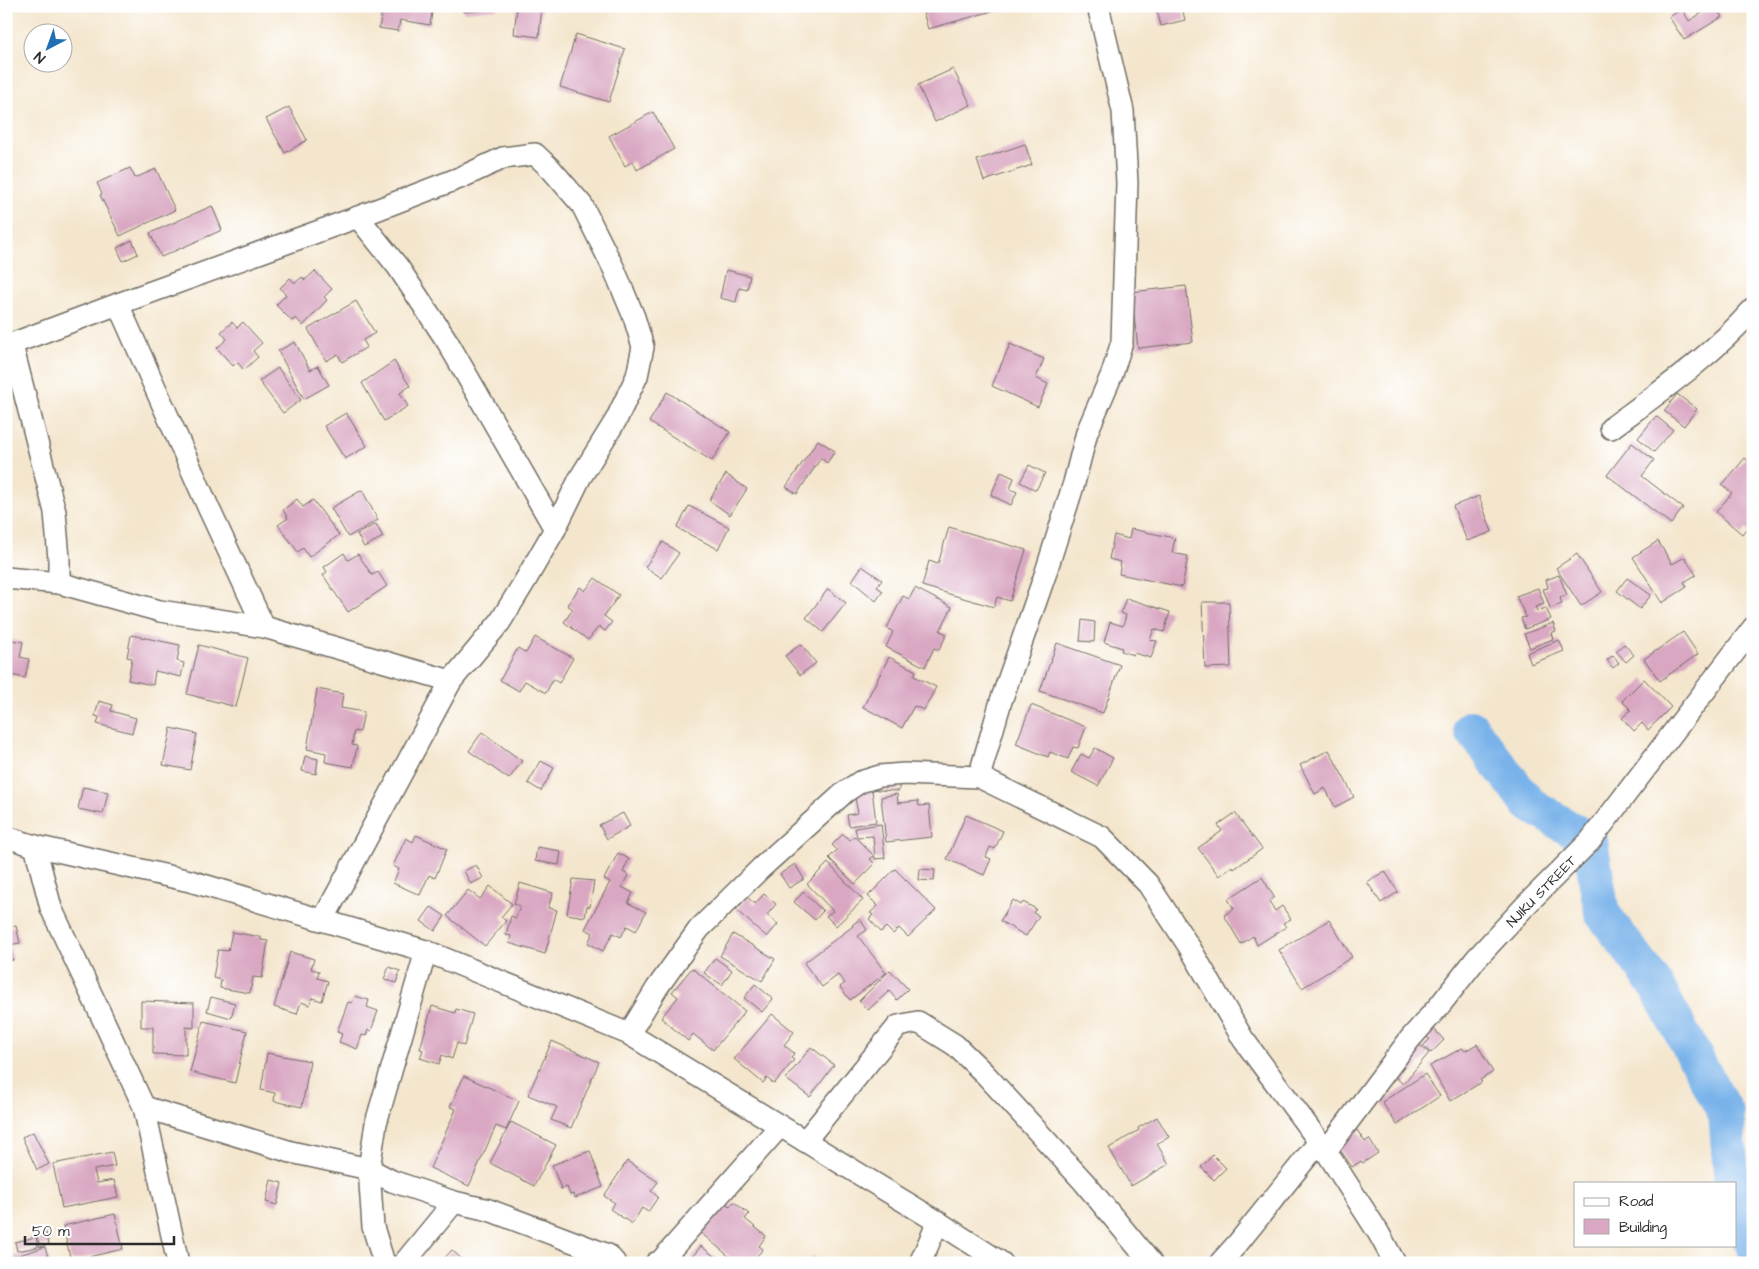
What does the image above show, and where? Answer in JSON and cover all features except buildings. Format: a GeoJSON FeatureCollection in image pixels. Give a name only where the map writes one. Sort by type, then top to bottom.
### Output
{"type":"FeatureCollection","features":[{"type":"Feature","properties":{"kind":"street"},"geometry":{"type":"LineString","coordinates":[[979,777],[1001,701],[1045,576],[1074,483],[1087,432],[1112,374],[1122,342],[1127,182],[1123,111],[1098,6]]}},
{"type":"Feature","properties":{"kind":"street"},"geometry":{"type":"LineString","coordinates":[[59,583],[60,559],[55,512],[9,346],[118,304],[358,217],[462,177],[503,158],[535,154],[552,169],[582,205],[614,268],[634,317],[643,347],[637,376],[616,420],[580,478],[554,530],[500,622],[450,681],[323,920]]}},
{"type":"Feature","properties":{"kind":"street"},"geometry":{"type":"LineString","coordinates":[[358,217],[398,267],[447,341],[554,530]]}},
{"type":"Feature","properties":{"kind":"street"},"geometry":{"type":"LineString","coordinates":[[118,304],[264,627]]}},
{"type":"Feature","properties":{"kind":"street"},"geometry":{"type":"LineString","coordinates":[[1611,428],[1700,361],[1737,328],[1753,310]]}},
{"type":"Feature","properties":{"kind":"street"},"geometry":{"type":"LineString","coordinates":[[6,578],[59,583],[160,611],[264,627],[450,681]]}},
{"type":"Feature","properties":{"kind":"street","name":"NJIKU STREET"},"geometry":{"type":"LineString","coordinates":[[1220,1263],[1322,1147],[1476,959],[1527,904],[1590,841],[1753,628]]}},
{"type":"Feature","properties":{"kind":"street"},"geometry":{"type":"LineString","coordinates":[[628,1034],[657,988],[699,928],[761,868],[845,792],[860,782],[880,776],[904,774],[979,777],[1102,837],[1148,884],[1190,948],[1243,1039],[1322,1147],[1378,1232],[1395,1263]]}},
{"type":"Feature","properties":{"kind":"street"},"geometry":{"type":"LineString","coordinates":[[6,837],[35,846],[190,881],[426,951],[628,1034],[938,1222],[1002,1263]]}},
{"type":"Feature","properties":{"kind":"street"},"geometry":{"type":"LineString","coordinates":[[35,846],[51,908],[144,1107],[178,1263]]}},
{"type":"Feature","properties":{"kind":"street"},"geometry":{"type":"LineString","coordinates":[[384,1263],[373,1227],[369,1169],[376,1123],[426,951]]}},
{"type":"Feature","properties":{"kind":"street"},"geometry":{"type":"LineString","coordinates":[[805,1141],[898,1026],[918,1022],[955,1045],[985,1074],[1084,1182],[1151,1263]]}},
{"type":"Feature","properties":{"kind":"street"},"geometry":{"type":"LineString","coordinates":[[144,1107],[291,1152],[369,1169],[392,1181],[454,1202],[489,1210],[608,1255],[615,1263]]}},
{"type":"Feature","properties":{"kind":"street"},"geometry":{"type":"LineString","coordinates":[[656,1263],[660,1262],[780,1126]]}},
{"type":"Feature","properties":{"kind":"street"},"geometry":{"type":"LineString","coordinates":[[404,1263],[454,1202]]}},
{"type":"Feature","properties":{"kind":"street"},"geometry":{"type":"LineString","coordinates":[[920,1263],[938,1222]]}},
{"type":"Feature","properties":{"kind":"waterway"},"geometry":{"type":"LineString","coordinates":[[1471,728],[1528,803],[1590,841],[1602,913],[1654,982],[1726,1114],[1732,1182]]}},
{"type":"Feature","properties":{"kind":"waterway"},"geometry":{"type":"LineString","coordinates":[[1736,1208],[1753,1244]]}}]}
